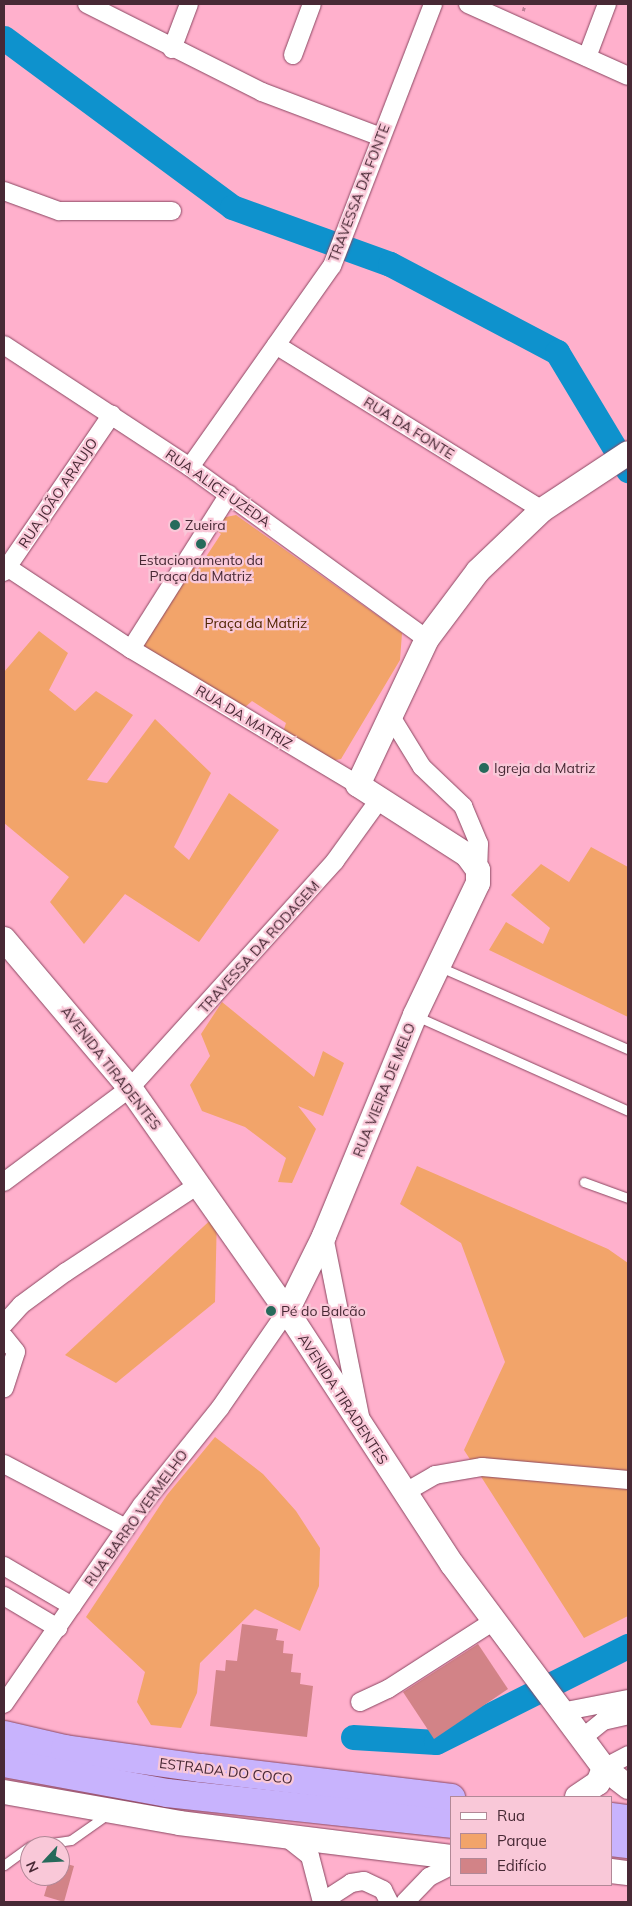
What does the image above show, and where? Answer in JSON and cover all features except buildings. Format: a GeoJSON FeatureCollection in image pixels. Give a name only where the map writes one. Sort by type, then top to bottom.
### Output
{"type":"FeatureCollection","features":[{"type":"Feature","properties":{"kind":"highway","name":"ESTRADA DO COCO"},"geometry":{"type":"LineString","coordinates":[[4,1734],[65,1749],[201,1768],[450,1798]]}},
{"type":"Feature","properties":{"kind":"highway","name":"ESTRADA DO COCO"},"geometry":{"type":"LineString","coordinates":[[4,1763],[167,1793],[450,1824]]}},
{"type":"Feature","properties":{"kind":"highway"},"geometry":{"type":"LineString","coordinates":[[612,1817],[628,1820]]}},
{"type":"Feature","properties":{"kind":"highway"},"geometry":{"type":"LineString","coordinates":[[612,1842],[628,1844]]}},
{"type":"Feature","properties":{"kind":"street"},"geometry":{"type":"LineString","coordinates":[[87,4],[172,49],[262,92],[381,137]]}},
{"type":"Feature","properties":{"kind":"street"},"geometry":{"type":"LineString","coordinates":[[172,49],[189,4]]}},
{"type":"Feature","properties":{"kind":"street"},"geometry":{"type":"LineString","coordinates":[[293,56],[312,4]]}},
{"type":"Feature","properties":{"kind":"street","name":"TRAVESSA DA FONTE"},"geometry":{"type":"LineString","coordinates":[[190,467],[332,266],[433,4]]}},
{"type":"Feature","properties":{"kind":"street"},"geometry":{"type":"LineString","coordinates":[[468,4],[486,7],[628,76]]}},
{"type":"Feature","properties":{"kind":"street"},"geometry":{"type":"LineString","coordinates":[[588,57],[607,4]]}},
{"type":"Feature","properties":{"kind":"street"},"geometry":{"type":"LineString","coordinates":[[4,191],[59,211],[172,211]]}},
{"type":"Feature","properties":{"kind":"street","name":"RUA ALICE UZEDA"},"geometry":{"type":"LineString","coordinates":[[4,345],[112,414],[190,467],[426,639]]}},
{"type":"Feature","properties":{"kind":"street","name":"RUA DA FONTE"},"geometry":{"type":"LineString","coordinates":[[276,345],[542,510]]}},
{"type":"Feature","properties":{"kind":"street","name":"RUA JOÃO ARAUJO"},"geometry":{"type":"LineString","coordinates":[[5,570],[112,414]]}},
{"type":"Feature","properties":{"kind":"street"},"geometry":{"type":"LineString","coordinates":[[358,786],[426,639],[484,564],[542,510],[609,468],[628,453]]}},
{"type":"Feature","properties":{"kind":"street"},"geometry":{"type":"LineString","coordinates":[[131,649],[228,494]]}},
{"type":"Feature","properties":{"kind":"street","name":"RUA DA MATRIZ"},"geometry":{"type":"LineString","coordinates":[[5,570],[467,855],[478,870]]}},
{"type":"Feature","properties":{"kind":"street"},"geometry":{"type":"LineString","coordinates":[[390,715],[422,766],[463,806],[479,844],[478,870]]}},
{"type":"Feature","properties":{"kind":"street","name":"TRAVESSA DA RODAGEM"},"geometry":{"type":"LineString","coordinates":[[4,1182],[130,1088],[335,861],[379,800]]}},
{"type":"Feature","properties":{"kind":"street","name":"RUA VIEIRA DE MELO"},"geometry":{"type":"LineString","coordinates":[[287,1311],[324,1236],[415,1015],[476,891],[478,870]]}},
{"type":"Feature","properties":{"kind":"street","name":"AVENIDA TIRADENTES"},"geometry":{"type":"LineString","coordinates":[[4,939],[130,1088],[287,1311],[404,1493],[494,1621],[604,1768],[628,1787]]}},
{"type":"Feature","properties":{"kind":"street"},"geometry":{"type":"LineString","coordinates":[[4,1324],[21,1305],[66,1272],[198,1185]]}},
{"type":"Feature","properties":{"kind":"street"},"geometry":{"type":"LineString","coordinates":[[324,1236],[362,1429]]}},
{"type":"Feature","properties":{"kind":"street","name":"RUA BARRO VERMELHO"},"geometry":{"type":"LineString","coordinates":[[4,1704],[126,1528],[220,1408],[287,1311]]}},
{"type":"Feature","properties":{"kind":"street"},"geometry":{"type":"LineString","coordinates":[[4,1337],[16,1352],[4,1388]]}},
{"type":"Feature","properties":{"kind":"street"},"geometry":{"type":"LineString","coordinates":[[4,1464],[126,1528]]}},
{"type":"Feature","properties":{"kind":"street"},"geometry":{"type":"LineString","coordinates":[[404,1493],[435,1475],[482,1467],[628,1480]]}},
{"type":"Feature","properties":{"kind":"street"},"geometry":{"type":"LineString","coordinates":[[4,1566],[72,1606]]}},
{"type":"Feature","properties":{"kind":"street"},"geometry":{"type":"LineString","coordinates":[[4,1596],[58,1628]]}},
{"type":"Feature","properties":{"kind":"street"},"geometry":{"type":"LineString","coordinates":[[360,1702],[388,1689],[494,1621]]}},
{"type":"Feature","properties":{"kind":"street"},"geometry":{"type":"LineString","coordinates":[[557,1707],[628,1699]]}},
{"type":"Feature","properties":{"kind":"street"},"geometry":{"type":"LineString","coordinates":[[581,1739],[603,1721],[628,1715]]}},
{"type":"Feature","properties":{"kind":"street"},"geometry":{"type":"LineString","coordinates":[[579,1796],[598,1783],[604,1768],[628,1755]]}},
{"type":"Feature","properties":{"kind":"street"},"geometry":{"type":"LineString","coordinates":[[4,1792],[109,1813],[287,1838],[450,1857]]}},
{"type":"Feature","properties":{"kind":"street"},"geometry":{"type":"LineString","coordinates":[[287,1838],[310,1856],[322,1902],[351,1883],[364,1881],[383,1890],[390,1902]]}},
{"type":"Feature","properties":{"kind":"street"},"geometry":{"type":"LineString","coordinates":[[406,1902],[429,1877],[450,1866]]}},
{"type":"Feature","properties":{"kind":"street"},"geometry":{"type":"LineString","coordinates":[[612,1871],[628,1873]]}},
{"type":"Feature","properties":{"kind":"lane"},"geometry":{"type":"LineString","coordinates":[[440,967],[628,1049]]}},
{"type":"Feature","properties":{"kind":"lane"},"geometry":{"type":"LineString","coordinates":[[415,1015],[628,1111]]}},
{"type":"Feature","properties":{"kind":"lane"},"geometry":{"type":"LineString","coordinates":[[584,1182],[628,1198]]}},
{"type":"Feature","properties":{"kind":"lane"},"geometry":{"type":"LineString","coordinates":[[70,1840],[109,1813]]}},
{"type":"Feature","properties":{"kind":"lane"},"geometry":{"type":"LineString","coordinates":[[4,1865],[20,1853]]}},
{"type":"Feature","properties":{"kind":"green space","name":"Praça da Matriz"},"geometry":{"type":"Polygon","coordinates":[[[236,515],[402,633],[400,660],[341,759],[325,762],[282,735],[286,723],[252,701],[243,709],[138,642],[186,566],[198,569],[221,534],[213,527],[221,518],[236,515]]]}},
{"type":"Feature","properties":{"kind":"green space"},"geometry":{"type":"Polygon","coordinates":[[[39,631],[68,653],[49,690],[75,711],[96,691],[133,715],[87,780],[107,783],[155,719],[211,773],[174,847],[189,860],[229,793],[279,830],[199,942],[125,894],[84,944],[50,902],[69,877],[4,823],[4,672],[39,631]]]}},
{"type":"Feature","properties":{"kind":"green space"},"geometry":{"type":"Polygon","coordinates":[[[591,847],[628,867],[628,1017],[489,950],[506,922],[543,944],[550,928],[511,895],[541,864],[569,882],[591,847]]]}},
{"type":"Feature","properties":{"kind":"green space"},"geometry":{"type":"Polygon","coordinates":[[[222,1002],[314,1077],[323,1051],[344,1063],[323,1116],[298,1106],[316,1129],[292,1183],[278,1182],[286,1158],[245,1127],[202,1111],[190,1085],[210,1056],[201,1034],[222,1002]]]}},
{"type":"Feature","properties":{"kind":"green space"},"geometry":{"type":"Polygon","coordinates":[[[417,1166],[608,1249],[628,1263],[628,1616],[584,1638],[464,1450],[505,1362],[461,1243],[400,1204],[417,1166]]]}},
{"type":"Feature","properties":{"kind":"green space"},"geometry":{"type":"Polygon","coordinates":[[[217,1214],[215,1302],[116,1383],[65,1355],[217,1214]]]}},
{"type":"Feature","properties":{"kind":"green space"},"geometry":{"type":"Polygon","coordinates":[[[215,1437],[263,1474],[296,1511],[320,1548],[319,1586],[300,1631],[255,1609],[200,1663],[197,1693],[181,1728],[151,1725],[137,1702],[145,1672],[86,1617],[167,1495],[215,1437]]]}},
{"type":"Feature","properties":{"kind":"waterway"},"geometry":{"type":"LineString","coordinates":[[4,38],[232,207],[390,264],[557,352],[628,470]]}},
{"type":"Feature","properties":{"kind":"waterway"},"geometry":{"type":"LineString","coordinates":[[353,1737],[436,1742],[628,1646]]}},
{"type":"Feature","properties":{"kind":"place","name":"Zueira"},"geometry":{"type":"Point","coordinates":[175,525]}},
{"type":"Feature","properties":{"kind":"place","name":"Estacionamento da Praça da Matriz"},"geometry":{"type":"Point","coordinates":[201,544]}},
{"type":"Feature","properties":{"kind":"place","name":"Igreja da Matriz"},"geometry":{"type":"Point","coordinates":[484,768]}},
{"type":"Feature","properties":{"kind":"place","name":"Pé do Balcão"},"geometry":{"type":"Point","coordinates":[271,1311]}}]}
